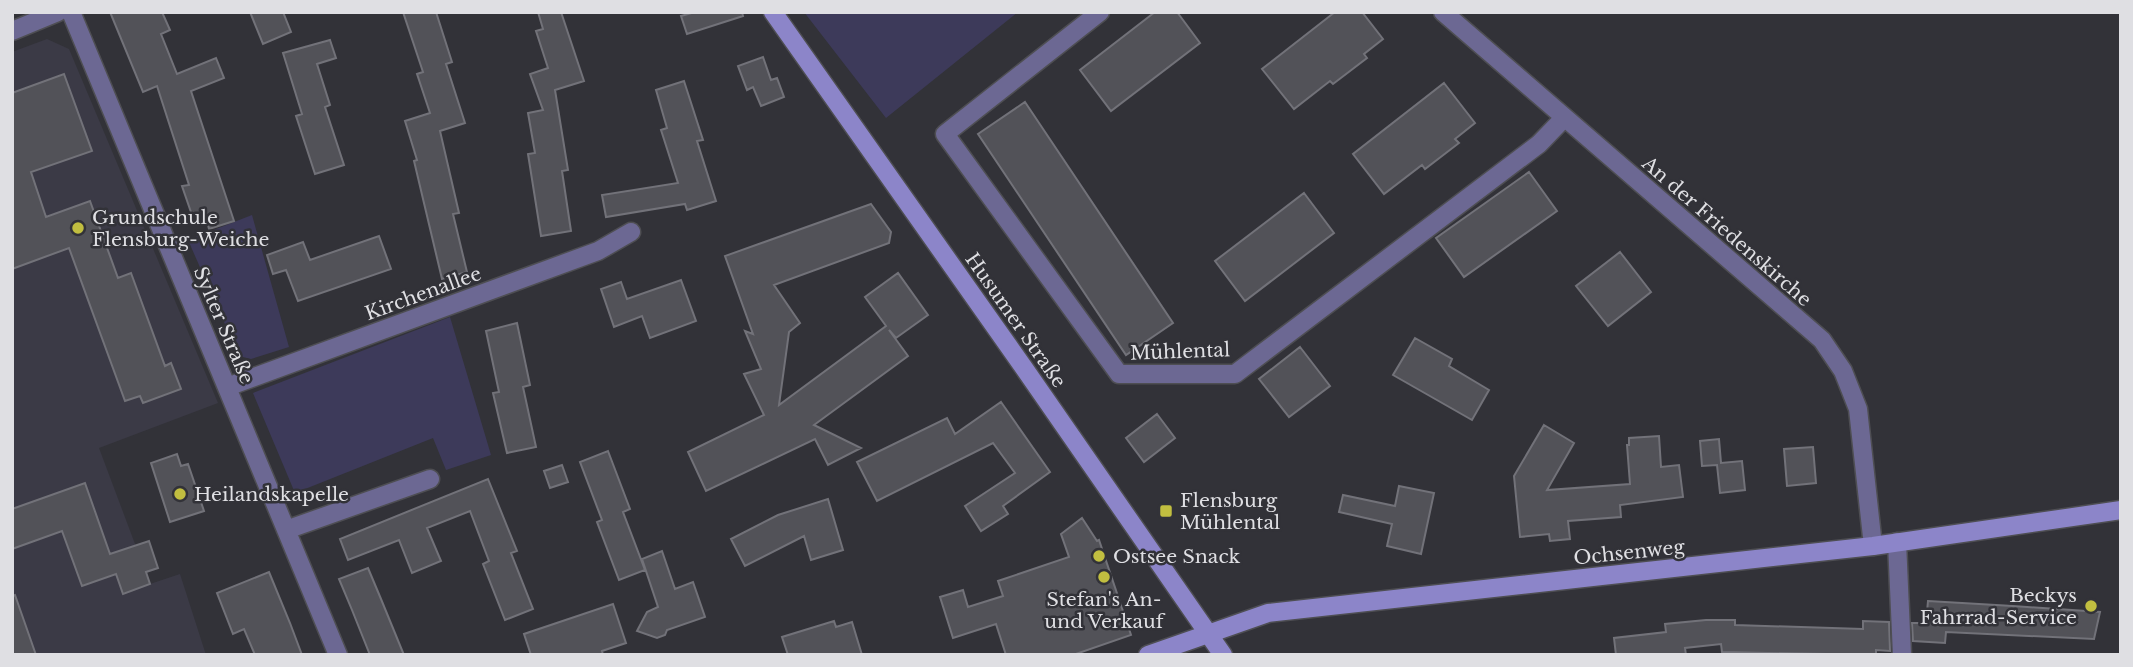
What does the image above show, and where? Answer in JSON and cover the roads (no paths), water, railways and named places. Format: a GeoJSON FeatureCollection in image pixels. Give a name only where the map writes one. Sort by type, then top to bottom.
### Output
{"type":"FeatureCollection","features":[{"type":"Feature","properties":{"kind":"main road","name":"Husumer Straße"},"geometry":{"type":"LineString","coordinates":[[773,12],[1223,655]]}},
{"type":"Feature","properties":{"kind":"main road","name":"Ochsenweg"},"geometry":{"type":"LineString","coordinates":[[1148,655],[1268,613],[1873,546],[2121,510]]}},
{"type":"Feature","properties":{"kind":"street"},"geometry":{"type":"LineString","coordinates":[[12,31],[58,12]]}},
{"type":"Feature","properties":{"kind":"street","name":"Sylter Straße"},"geometry":{"type":"LineString","coordinates":[[71,12],[338,655]]}},
{"type":"Feature","properties":{"kind":"street","name":"Mühlental"},"geometry":{"type":"LineString","coordinates":[[1100,12],[945,134],[1119,374],[1235,374],[1539,144],[1564,118]]}},
{"type":"Feature","properties":{"kind":"street","name":"An der Friedenskirche"},"geometry":{"type":"LineString","coordinates":[[1443,12],[1822,340],[1843,371],[1858,409],[1873,546]]}},
{"type":"Feature","properties":{"kind":"street","name":"Kirchenallee"},"geometry":{"type":"LineString","coordinates":[[227,387],[598,251],[631,232]]}},
{"type":"Feature","properties":{"kind":"street"},"geometry":{"type":"LineString","coordinates":[[286,530],[430,480]]}},
{"type":"Feature","properties":{"kind":"street"},"geometry":{"type":"LineString","coordinates":[[1896,542],[1902,655]]}},
{"type":"Feature","properties":{"kind":"place","name":"Grundschule Flensburg-Weiche"},"geometry":{"type":"Point","coordinates":[78,228]}},
{"type":"Feature","properties":{"kind":"place","name":"Heilandskapelle"},"geometry":{"type":"Point","coordinates":[180,494]}},
{"type":"Feature","properties":{"kind":"place","name":"Flensburg Mühlental"},"geometry":{"type":"Point","coordinates":[1166,511]}},
{"type":"Feature","properties":{"kind":"place","name":"Ostsee Snack"},"geometry":{"type":"Point","coordinates":[1099,556]}},
{"type":"Feature","properties":{"kind":"place","name":"Stefan's An- und Verkauf"},"geometry":{"type":"Point","coordinates":[1104,577]}},
{"type":"Feature","properties":{"kind":"place","name":"Beckys Fahrrad-Service"},"geometry":{"type":"Point","coordinates":[2091,606]}}]}
